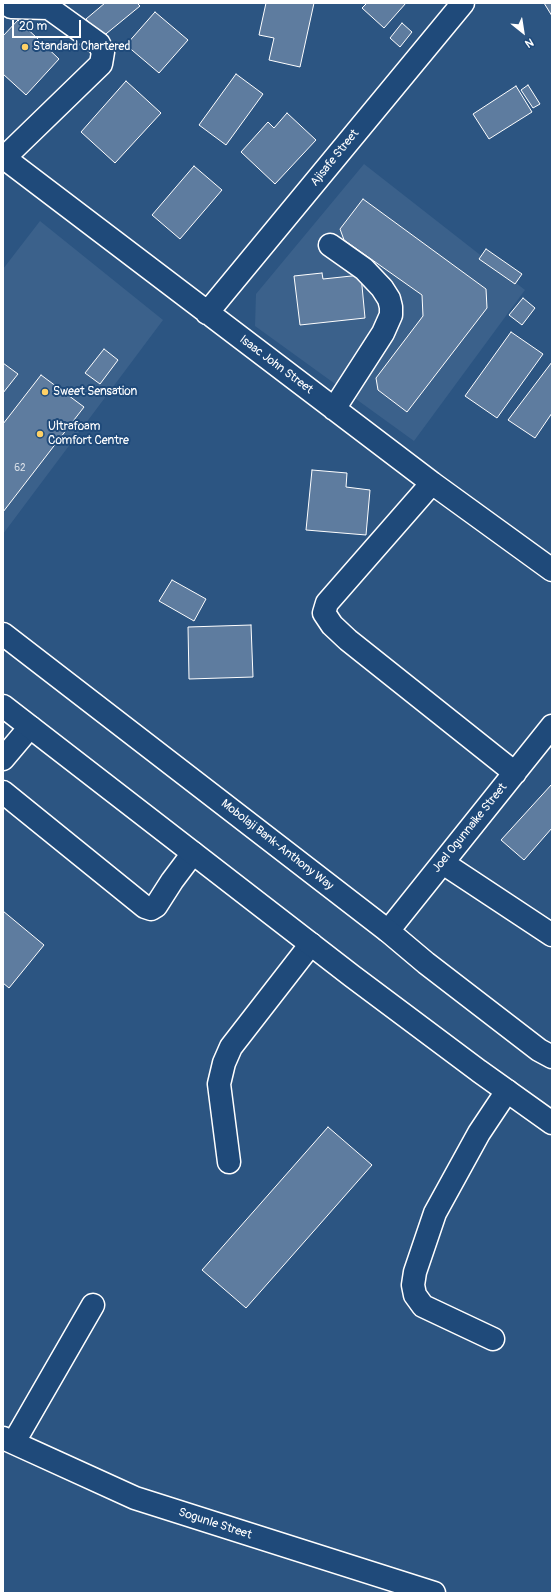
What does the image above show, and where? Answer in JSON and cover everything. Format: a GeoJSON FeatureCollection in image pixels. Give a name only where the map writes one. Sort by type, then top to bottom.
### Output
{"type":"FeatureCollection","features":[{"type":"Feature","properties":{"kind":"street"},"geometry":{"type":"LineString","coordinates":[[3,158],[101,64],[103,52],[99,44],[49,8],[10,7],[6,3]]}},
{"type":"Feature","properties":{"kind":"street","name":"Ajisafe Street"},"geometry":{"type":"LineString","coordinates":[[208,313],[463,3]]}},
{"type":"Feature","properties":{"kind":"street","name":"Isaac John Street"},"geometry":{"type":"LineString","coordinates":[[3,158],[432,483],[552,570]]}},
{"type":"Feature","properties":{"kind":"street"},"geometry":{"type":"LineString","coordinates":[[330,245],[364,269],[382,288],[389,299],[391,307],[391,315],[383,333],[334,409]]}},
{"type":"Feature","properties":{"kind":"street"},"geometry":{"type":"LineString","coordinates":[[432,483],[327,603],[324,613],[332,625],[348,640],[515,773]]}},
{"type":"Feature","properties":{"kind":"street","name":"Mobolaji Bank-Anthony Way"},"geometry":{"type":"LineString","coordinates":[[3,634],[388,931],[432,968],[539,1050],[552,1057]]}},
{"type":"Feature","properties":{"kind":"street"},"geometry":{"type":"LineString","coordinates":[[3,706],[311,944],[552,1123]]}},
{"type":"Feature","properties":{"kind":"street","name":"Joel Ogunnaike Street"},"geometry":{"type":"LineString","coordinates":[[388,931],[552,726]]}},
{"type":"Feature","properties":{"kind":"street"},"geometry":{"type":"LineString","coordinates":[[3,758],[30,727]]}},
{"type":"Feature","properties":{"kind":"street"},"geometry":{"type":"LineString","coordinates":[[3,792],[144,908],[151,909],[156,906],[193,853]]}},
{"type":"Feature","properties":{"kind":"street"},"geometry":{"type":"LineString","coordinates":[[443,863],[552,935]]}},
{"type":"Feature","properties":{"kind":"street"},"geometry":{"type":"LineString","coordinates":[[229,1162],[219,1084],[224,1063],[232,1047],[311,944]]}},
{"type":"Feature","properties":{"kind":"street"},"geometry":{"type":"LineString","coordinates":[[375,1006],[405,1028]]}},
{"type":"Feature","properties":{"kind":"street"},"geometry":{"type":"LineString","coordinates":[[493,1339],[423,1306],[415,1296],[413,1284],[415,1272],[435,1213],[479,1133],[507,1091]]}},
{"type":"Feature","properties":{"kind":"street"},"geometry":{"type":"LineString","coordinates":[[8,1440],[93,1305]]}},
{"type":"Feature","properties":{"kind":"street","name":"Sogunle Street"},"geometry":{"type":"LineString","coordinates":[[8,1440],[135,1498],[434,1593]]}},
{"type":"Feature","properties":{"kind":"shaded area"},"geometry":{"type":"Polygon","coordinates":[[[364,164],[525,290],[414,441],[255,326],[256,294],[364,164]]]}},
{"type":"Feature","properties":{"kind":"shaded area"},"geometry":{"type":"Polygon","coordinates":[[[40,221],[163,320],[3,534],[3,269],[40,221]]]}},
{"type":"Feature","properties":{"kind":"building"},"geometry":{"type":"Polygon","coordinates":[[[105,3],[137,3],[140,6],[101,38],[86,19],[105,3]]]}},
{"type":"Feature","properties":{"kind":"building"},"geometry":{"type":"Polygon","coordinates":[[[266,3],[314,3],[300,67],[269,60],[274,38],[259,35],[266,3]]]}},
{"type":"Feature","properties":{"kind":"building"},"geometry":{"type":"Polygon","coordinates":[[[367,3],[406,3],[384,28],[362,8],[367,3]]]}},
{"type":"Feature","properties":{"kind":"building"},"geometry":{"type":"Polygon","coordinates":[[[544,3],[552,3],[552,16],[544,3]]]}},
{"type":"Feature","properties":{"kind":"building"},"geometry":{"type":"Polygon","coordinates":[[[155,12],[188,40],[159,73],[126,45],[155,12]]]}},
{"type":"Feature","properties":{"kind":"building","name":"Standard Chartered"},"geometry":{"type":"Polygon","coordinates":[[[18,20],[59,59],[26,95],[3,74],[3,36],[18,20]]]}},
{"type":"Feature","properties":{"kind":"building"},"geometry":{"type":"Polygon","coordinates":[[[402,23],[412,32],[400,47],[390,38],[402,23]]]}},
{"type":"Feature","properties":{"kind":"building"},"geometry":{"type":"Polygon","coordinates":[[[236,74],[263,94],[226,145],[199,125],[236,74]]]}},
{"type":"Feature","properties":{"kind":"building"},"geometry":{"type":"Polygon","coordinates":[[[126,81],[161,113],[115,163],[81,132],[126,81]]]}},
{"type":"Feature","properties":{"kind":"building"},"geometry":{"type":"Polygon","coordinates":[[[528,85],[540,104],[533,108],[521,90],[528,85]]]}},
{"type":"Feature","properties":{"kind":"building"},"geometry":{"type":"Polygon","coordinates":[[[516,86],[532,112],[489,139],[473,114],[516,86]]]}},
{"type":"Feature","properties":{"kind":"building"},"geometry":{"type":"Polygon","coordinates":[[[287,113],[316,140],[275,184],[241,152],[268,122],[274,128],[287,113]]]}},
{"type":"Feature","properties":{"kind":"building"},"geometry":{"type":"Polygon","coordinates":[[[194,166],[222,190],[180,239],[152,215],[194,166]]]}},
{"type":"Feature","properties":{"kind":"building"},"geometry":{"type":"Polygon","coordinates":[[[363,199],[486,289],[487,308],[407,412],[378,390],[376,378],[423,316],[422,295],[344,240],[340,229],[363,199]]]}},
{"type":"Feature","properties":{"kind":"building"},"geometry":{"type":"Polygon","coordinates":[[[486,249],[522,274],[515,284],[479,259],[486,249]]]}},
{"type":"Feature","properties":{"kind":"building"},"geometry":{"type":"Polygon","coordinates":[[[322,273],[323,279],[361,275],[365,318],[300,325],[294,276],[322,273]]]}},
{"type":"Feature","properties":{"kind":"building"},"geometry":{"type":"Polygon","coordinates":[[[523,298],[535,308],[522,325],[509,315],[523,298]]]}},
{"type":"Feature","properties":{"kind":"building"},"geometry":{"type":"Polygon","coordinates":[[[511,332],[543,354],[497,418],[465,396],[511,332]]]}},
{"type":"Feature","properties":{"kind":"building"},"geometry":{"type":"Polygon","coordinates":[[[104,349],[118,360],[100,384],[85,373],[104,349]]]}},
{"type":"Feature","properties":{"kind":"building"},"geometry":{"type":"Polygon","coordinates":[[[552,362],[552,413],[535,438],[508,420],[552,362]]]}},
{"type":"Feature","properties":{"kind":"building"},"geometry":{"type":"Polygon","coordinates":[[[3,363],[18,374],[3,393],[3,363]]]}},
{"type":"Feature","properties":{"kind":"building"},"geometry":{"type":"Polygon","coordinates":[[[41,375],[84,407],[3,512],[3,424],[41,375]]]}},
{"type":"Feature","properties":{"kind":"building"},"geometry":{"type":"Polygon","coordinates":[[[312,470],[347,473],[346,487],[370,490],[366,535],[306,530],[312,470]]]}},
{"type":"Feature","properties":{"kind":"building"},"geometry":{"type":"Polygon","coordinates":[[[172,580],[206,599],[194,621],[159,601],[172,580]]]}},
{"type":"Feature","properties":{"kind":"building"},"geometry":{"type":"Polygon","coordinates":[[[251,625],[253,677],[189,679],[188,627],[251,625]]]}},
{"type":"Feature","properties":{"kind":"building"},"geometry":{"type":"Polygon","coordinates":[[[552,784],[552,828],[524,860],[501,840],[552,784]]]}},
{"type":"Feature","properties":{"kind":"building"},"geometry":{"type":"Polygon","coordinates":[[[3,911],[44,945],[9,988],[3,983],[3,911]]]}},
{"type":"Feature","properties":{"kind":"building"},"geometry":{"type":"Polygon","coordinates":[[[328,1127],[372,1165],[246,1308],[202,1270],[328,1127]]]}},
{"type":"Feature","properties":{"kind":"place","name":"Standard Chartered"},"geometry":{"type":"Point","coordinates":[25,47]}},
{"type":"Feature","properties":{"kind":"place","name":"Sweet Sensation"},"geometry":{"type":"Point","coordinates":[45,392]}},
{"type":"Feature","properties":{"kind":"place","name":"Ultrafoam Comfort Centre"},"geometry":{"type":"Point","coordinates":[40,434]}}]}
